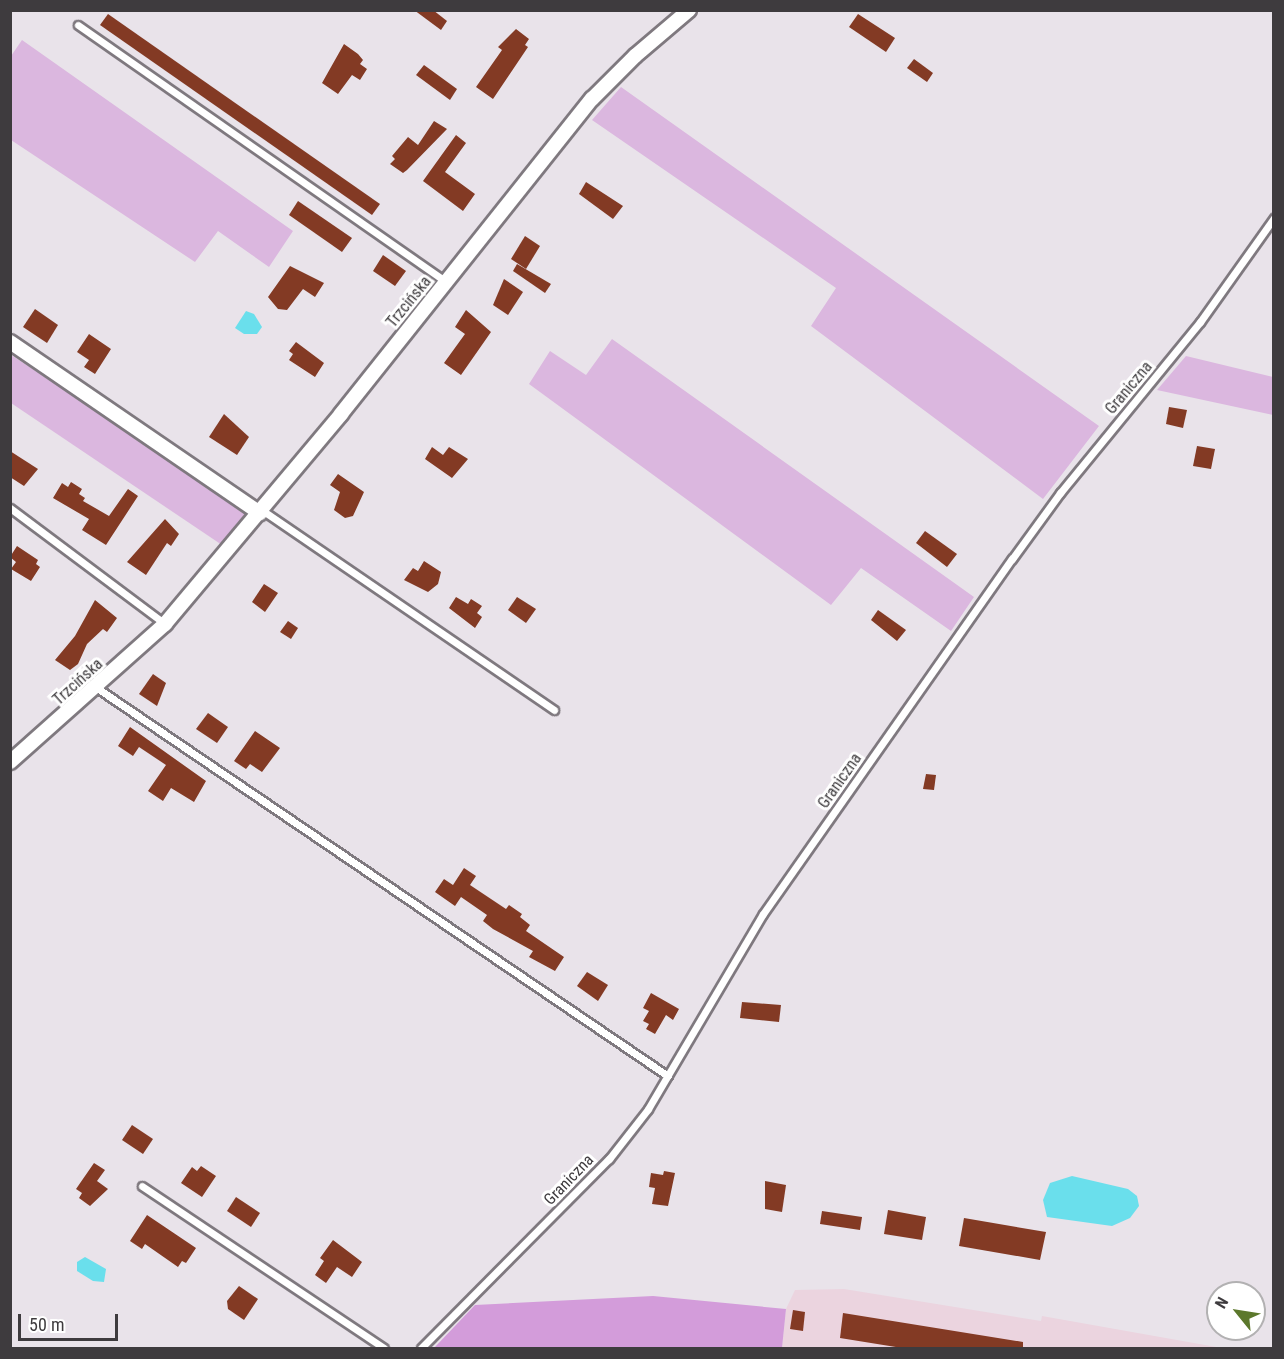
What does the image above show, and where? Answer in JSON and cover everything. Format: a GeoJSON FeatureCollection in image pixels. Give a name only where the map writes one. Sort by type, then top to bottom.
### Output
{"type":"FeatureCollection","features":[{"type":"Feature","properties":{"kind":"street","name":"Trzcińska"},"geometry":{"type":"LineString","coordinates":[[10,762],[97,688],[165,624],[261,511],[592,99],[635,56],[689,10]]}},
{"type":"Feature","properties":{"kind":"street"},"geometry":{"type":"LineString","coordinates":[[10,342],[261,511]]}},
{"type":"Feature","properties":{"kind":"lane"},"geometry":{"type":"LineString","coordinates":[[78,25],[446,282]]}},
{"type":"Feature","properties":{"kind":"lane","name":"Graniczna"},"geometry":{"type":"LineString","coordinates":[[421,1348],[609,1159],[668,1076],[763,914],[1012,559],[1060,493],[1200,322],[1274,218]]}},
{"type":"Feature","properties":{"kind":"lane"},"geometry":{"type":"LineString","coordinates":[[10,508],[165,624]]}},
{"type":"Feature","properties":{"kind":"lane"},"geometry":{"type":"LineString","coordinates":[[261,511],[554,710]]}},
{"type":"Feature","properties":{"kind":"lane"},"geometry":{"type":"LineString","coordinates":[[97,688],[668,1076]]}},
{"type":"Feature","properties":{"kind":"lane"},"geometry":{"type":"LineString","coordinates":[[142,1186],[384,1348]]}},
{"type":"Feature","properties":{"kind":"shaded area"},"geometry":{"type":"Polygon","coordinates":[[[22,40],[293,231],[269,267],[218,231],[195,262],[11,140],[11,56],[22,40]]]}},
{"type":"Feature","properties":{"kind":"shaded area"},"geometry":{"type":"Polygon","coordinates":[[[621,87],[1099,426],[1043,499],[811,326],[836,288],[592,120],[621,87]]]}},
{"type":"Feature","properties":{"kind":"shaded area"},"geometry":{"type":"Polygon","coordinates":[[[612,339],[974,597],[951,631],[861,568],[831,605],[529,384],[550,351],[586,375],[612,339]]]}},
{"type":"Feature","properties":{"kind":"shaded area"},"geometry":{"type":"Polygon","coordinates":[[[11,355],[250,511],[222,545],[11,403],[11,355]]]}},
{"type":"Feature","properties":{"kind":"shaded area"},"geometry":{"type":"Polygon","coordinates":[[[1186,356],[1273,377],[1273,415],[1157,390],[1186,356]]]}},
{"type":"Feature","properties":{"kind":"shaded area"},"geometry":{"type":"Polygon","coordinates":[[[844,1289],[1041,1321],[1042,1316],[1222,1348],[782,1348],[786,1309],[795,1290],[844,1289]]]}},
{"type":"Feature","properties":{"kind":"shaded area"},"geometry":{"type":"Polygon","coordinates":[[[653,1296],[786,1309],[782,1348],[434,1348],[475,1305],[653,1296]]]}},
{"type":"Feature","properties":{"kind":"water"},"geometry":{"type":"Polygon","coordinates":[[[246,311],[254,314],[262,327],[257,334],[244,334],[235,328],[246,311]]]}},
{"type":"Feature","properties":{"kind":"water"},"geometry":{"type":"Polygon","coordinates":[[[1072,1176],[1128,1189],[1137,1196],[1139,1206],[1130,1218],[1112,1226],[1047,1217],[1043,1200],[1050,1183],[1072,1176]]]}},
{"type":"Feature","properties":{"kind":"water"},"geometry":{"type":"Polygon","coordinates":[[[85,1257],[106,1269],[104,1282],[93,1281],[77,1271],[77,1262],[85,1257]]]}},
{"type":"Feature","properties":{"kind":"building"},"geometry":{"type":"Polygon","coordinates":[[[414,10],[433,10],[447,21],[441,30],[414,10]]]}},
{"type":"Feature","properties":{"kind":"building"},"geometry":{"type":"Polygon","coordinates":[[[108,14],[380,204],[372,215],[100,25],[108,14]]]}},
{"type":"Feature","properties":{"kind":"building"},"geometry":{"type":"Polygon","coordinates":[[[858,14],[895,38],[886,52],[849,27],[858,14]]]}},
{"type":"Feature","properties":{"kind":"building"},"geometry":{"type":"Polygon","coordinates":[[[516,29],[529,39],[525,45],[528,47],[493,99],[476,87],[502,50],[498,47],[516,29]]]}},
{"type":"Feature","properties":{"kind":"building"},"geometry":{"type":"Polygon","coordinates":[[[344,44],[358,54],[363,60],[360,64],[367,69],[360,80],[352,75],[338,94],[322,83],[344,44]]]}},
{"type":"Feature","properties":{"kind":"building"},"geometry":{"type":"Polygon","coordinates":[[[914,59],[933,73],[927,82],[907,68],[914,59]]]}},
{"type":"Feature","properties":{"kind":"building"},"geometry":{"type":"Polygon","coordinates":[[[424,65],[457,89],[450,100],[416,75],[424,65]]]}},
{"type":"Feature","properties":{"kind":"building"},"geometry":{"type":"Polygon","coordinates":[[[434,121],[447,129],[407,170],[403,173],[390,164],[395,159],[392,156],[408,137],[418,145],[434,121]]]}},
{"type":"Feature","properties":{"kind":"building"},"geometry":{"type":"Polygon","coordinates":[[[456,135],[466,143],[445,172],[475,194],[463,211],[423,181],[456,135]]]}},
{"type":"Feature","properties":{"kind":"building"},"geometry":{"type":"Polygon","coordinates":[[[586,182],[623,206],[613,219],[579,194],[586,182]]]}},
{"type":"Feature","properties":{"kind":"building"},"geometry":{"type":"Polygon","coordinates":[[[298,201],[352,238],[342,252],[289,215],[298,201]]]}},
{"type":"Feature","properties":{"kind":"building"},"geometry":{"type":"Polygon","coordinates":[[[525,236],[540,246],[526,269],[511,259],[525,236]]]}},
{"type":"Feature","properties":{"kind":"building"},"geometry":{"type":"Polygon","coordinates":[[[383,255],[406,271],[395,286],[373,271],[383,255]]]}},
{"type":"Feature","properties":{"kind":"building"},"geometry":{"type":"Polygon","coordinates":[[[517,264],[551,284],[545,293],[513,271],[517,264]]]}},
{"type":"Feature","properties":{"kind":"building"},"geometry":{"type":"Polygon","coordinates":[[[290,266],[324,283],[315,297],[303,289],[287,310],[278,309],[268,297],[290,266]]]}},
{"type":"Feature","properties":{"kind":"building"},"geometry":{"type":"Polygon","coordinates":[[[504,279],[523,292],[508,315],[493,305],[504,279]]]}},
{"type":"Feature","properties":{"kind":"building"},"geometry":{"type":"Polygon","coordinates":[[[35,309],[58,325],[47,343],[23,327],[35,309]]]}},
{"type":"Feature","properties":{"kind":"building"},"geometry":{"type":"Polygon","coordinates":[[[466,310],[491,332],[461,375],[444,363],[465,334],[455,327],[466,310]]]}},
{"type":"Feature","properties":{"kind":"building"},"geometry":{"type":"Polygon","coordinates":[[[89,334],[111,349],[95,374],[84,367],[89,360],[77,352],[89,334]]]}},
{"type":"Feature","properties":{"kind":"building"},"geometry":{"type":"Polygon","coordinates":[[[296,342],[324,363],[315,377],[289,360],[293,354],[289,351],[296,342]]]}},
{"type":"Feature","properties":{"kind":"building"},"geometry":{"type":"Polygon","coordinates":[[[1169,407],[1187,410],[1183,428],[1166,424],[1169,407]]]}},
{"type":"Feature","properties":{"kind":"building"},"geometry":{"type":"Polygon","coordinates":[[[224,414],[249,437],[237,455],[209,437],[224,414]]]}},
{"type":"Feature","properties":{"kind":"building"},"geometry":{"type":"Polygon","coordinates":[[[1197,446],[1215,449],[1211,469],[1193,466],[1197,446]]]}},
{"type":"Feature","properties":{"kind":"building"},"geometry":{"type":"Polygon","coordinates":[[[432,447],[443,455],[449,447],[468,459],[452,478],[425,459],[432,447]]]}},
{"type":"Feature","properties":{"kind":"building"},"geometry":{"type":"Polygon","coordinates":[[[10,451],[38,469],[24,486],[10,477],[10,451]]]}},
{"type":"Feature","properties":{"kind":"building"},"geometry":{"type":"Polygon","coordinates":[[[338,474],[364,492],[353,516],[345,518],[334,510],[340,492],[330,485],[338,474]]]}},
{"type":"Feature","properties":{"kind":"building"},"geometry":{"type":"Polygon","coordinates":[[[71,482],[82,489],[79,494],[85,498],[83,501],[109,516],[128,489],[138,496],[106,545],[82,530],[89,519],[53,498],[62,483],[68,487],[71,482]]]}},
{"type":"Feature","properties":{"kind":"building"},"geometry":{"type":"Polygon","coordinates":[[[165,519],[179,534],[171,546],[167,543],[146,575],[127,562],[165,519]]]}},
{"type":"Feature","properties":{"kind":"building"},"geometry":{"type":"Polygon","coordinates":[[[925,531],[957,554],[947,567],[916,543],[925,531]]]}},
{"type":"Feature","properties":{"kind":"building"},"geometry":{"type":"Polygon","coordinates":[[[17,546],[38,560],[36,564],[40,567],[31,581],[11,569],[16,562],[10,557],[17,546]]]}},
{"type":"Feature","properties":{"kind":"building"},"geometry":{"type":"Polygon","coordinates":[[[424,561],[441,572],[438,584],[428,592],[404,580],[413,568],[418,571],[424,561]]]}},
{"type":"Feature","properties":{"kind":"building"},"geometry":{"type":"Polygon","coordinates":[[[264,584],[278,593],[265,612],[252,602],[264,584]]]}},
{"type":"Feature","properties":{"kind":"building"},"geometry":{"type":"Polygon","coordinates":[[[456,597],[468,604],[471,599],[482,606],[477,613],[482,617],[475,628],[449,608],[456,597]]]}},
{"type":"Feature","properties":{"kind":"building"},"geometry":{"type":"Polygon","coordinates":[[[517,597],[536,609],[526,623],[508,610],[517,597]]]}},
{"type":"Feature","properties":{"kind":"building"},"geometry":{"type":"Polygon","coordinates":[[[95,600],[117,618],[107,632],[103,629],[87,644],[78,664],[70,670],[55,660],[75,636],[95,600]]]}},
{"type":"Feature","properties":{"kind":"building"},"geometry":{"type":"Polygon","coordinates":[[[878,610],[906,630],[897,641],[871,620],[878,610]]]}},
{"type":"Feature","properties":{"kind":"building"},"geometry":{"type":"Polygon","coordinates":[[[288,621],[298,628],[291,639],[280,632],[288,621]]]}},
{"type":"Feature","properties":{"kind":"building"},"geometry":{"type":"Polygon","coordinates":[[[153,674],[166,683],[157,706],[139,694],[153,674]]]}},
{"type":"Feature","properties":{"kind":"building"},"geometry":{"type":"Polygon","coordinates":[[[208,713],[228,727],[217,743],[196,729],[208,713]]]}},
{"type":"Feature","properties":{"kind":"building"},"geometry":{"type":"Polygon","coordinates":[[[130,727],[206,781],[194,802],[171,788],[163,801],[148,791],[166,765],[139,747],[133,756],[118,746],[130,727]]]}},
{"type":"Feature","properties":{"kind":"building"},"geometry":{"type":"Polygon","coordinates":[[[255,731],[280,748],[262,772],[250,764],[246,769],[234,761],[255,731]]]}},
{"type":"Feature","properties":{"kind":"building"},"geometry":{"type":"Polygon","coordinates":[[[926,774],[936,775],[934,790],[923,789],[926,774]]]}},
{"type":"Feature","properties":{"kind":"building"},"geometry":{"type":"Polygon","coordinates":[[[464,868],[476,876],[470,885],[506,909],[509,905],[522,914],[520,917],[530,925],[526,931],[564,957],[555,971],[529,957],[533,951],[493,929],[483,921],[487,915],[461,897],[455,906],[435,892],[444,879],[453,885],[464,868]]]}},
{"type":"Feature","properties":{"kind":"building"},"geometry":{"type":"Polygon","coordinates":[[[587,972],[608,985],[598,1001],[577,986],[587,972]]]}},
{"type":"Feature","properties":{"kind":"building"},"geometry":{"type":"Polygon","coordinates":[[[651,993],[679,1009],[673,1020],[666,1015],[655,1034],[646,1029],[649,1024],[643,1021],[649,1011],[643,1008],[651,993]]]}},
{"type":"Feature","properties":{"kind":"building"},"geometry":{"type":"Polygon","coordinates":[[[742,1002],[781,1005],[779,1022],[740,1018],[742,1002]]]}},
{"type":"Feature","properties":{"kind":"building"},"geometry":{"type":"Polygon","coordinates":[[[132,1125],[153,1139],[143,1154],[122,1140],[132,1125]]]}},
{"type":"Feature","properties":{"kind":"building"},"geometry":{"type":"Polygon","coordinates":[[[94,1163],[105,1170],[97,1181],[108,1189],[90,1206],[79,1198],[82,1193],[76,1189],[94,1163]]]}},
{"type":"Feature","properties":{"kind":"building"},"geometry":{"type":"Polygon","coordinates":[[[201,1166],[216,1176],[202,1197],[181,1183],[192,1167],[197,1171],[201,1166]]]}},
{"type":"Feature","properties":{"kind":"building"},"geometry":{"type":"Polygon","coordinates":[[[664,1171],[675,1173],[668,1206],[652,1204],[655,1188],[649,1187],[651,1173],[663,1175],[664,1171]]]}},
{"type":"Feature","properties":{"kind":"building"},"geometry":{"type":"Polygon","coordinates":[[[765,1181],[786,1185],[782,1212],[765,1209],[765,1181]]]}},
{"type":"Feature","properties":{"kind":"building"},"geometry":{"type":"Polygon","coordinates":[[[236,1197],[260,1213],[251,1227],[227,1211],[236,1197]]]}},
{"type":"Feature","properties":{"kind":"building"},"geometry":{"type":"Polygon","coordinates":[[[888,1210],[926,1217],[922,1240],[884,1234],[888,1210]]]}},
{"type":"Feature","properties":{"kind":"building"},"geometry":{"type":"Polygon","coordinates":[[[822,1211],[862,1217],[860,1230],[820,1224],[822,1211]]]}},
{"type":"Feature","properties":{"kind":"building"},"geometry":{"type":"Polygon","coordinates":[[[147,1215],[196,1248],[186,1263],[182,1261],[178,1267],[145,1244],[142,1249],[130,1241],[147,1215]]]}},
{"type":"Feature","properties":{"kind":"building"},"geometry":{"type":"Polygon","coordinates":[[[964,1218],[1046,1232],[1040,1260],[959,1246],[964,1218]]]}},
{"type":"Feature","properties":{"kind":"building"},"geometry":{"type":"Polygon","coordinates":[[[333,1240],[362,1262],[352,1277],[337,1267],[326,1283],[315,1275],[324,1261],[320,1258],[333,1240]]]}},
{"type":"Feature","properties":{"kind":"building"},"geometry":{"type":"Polygon","coordinates":[[[239,1286],[258,1299],[244,1320],[228,1309],[227,1301],[239,1286]]]}},
{"type":"Feature","properties":{"kind":"building"},"geometry":{"type":"Polygon","coordinates":[[[793,1310],[805,1312],[803,1331],[790,1329],[793,1310]]]}},
{"type":"Feature","properties":{"kind":"building"},"geometry":{"type":"Polygon","coordinates":[[[843,1313],[1023,1342],[1023,1348],[902,1348],[840,1338],[843,1313]]]}}]}
